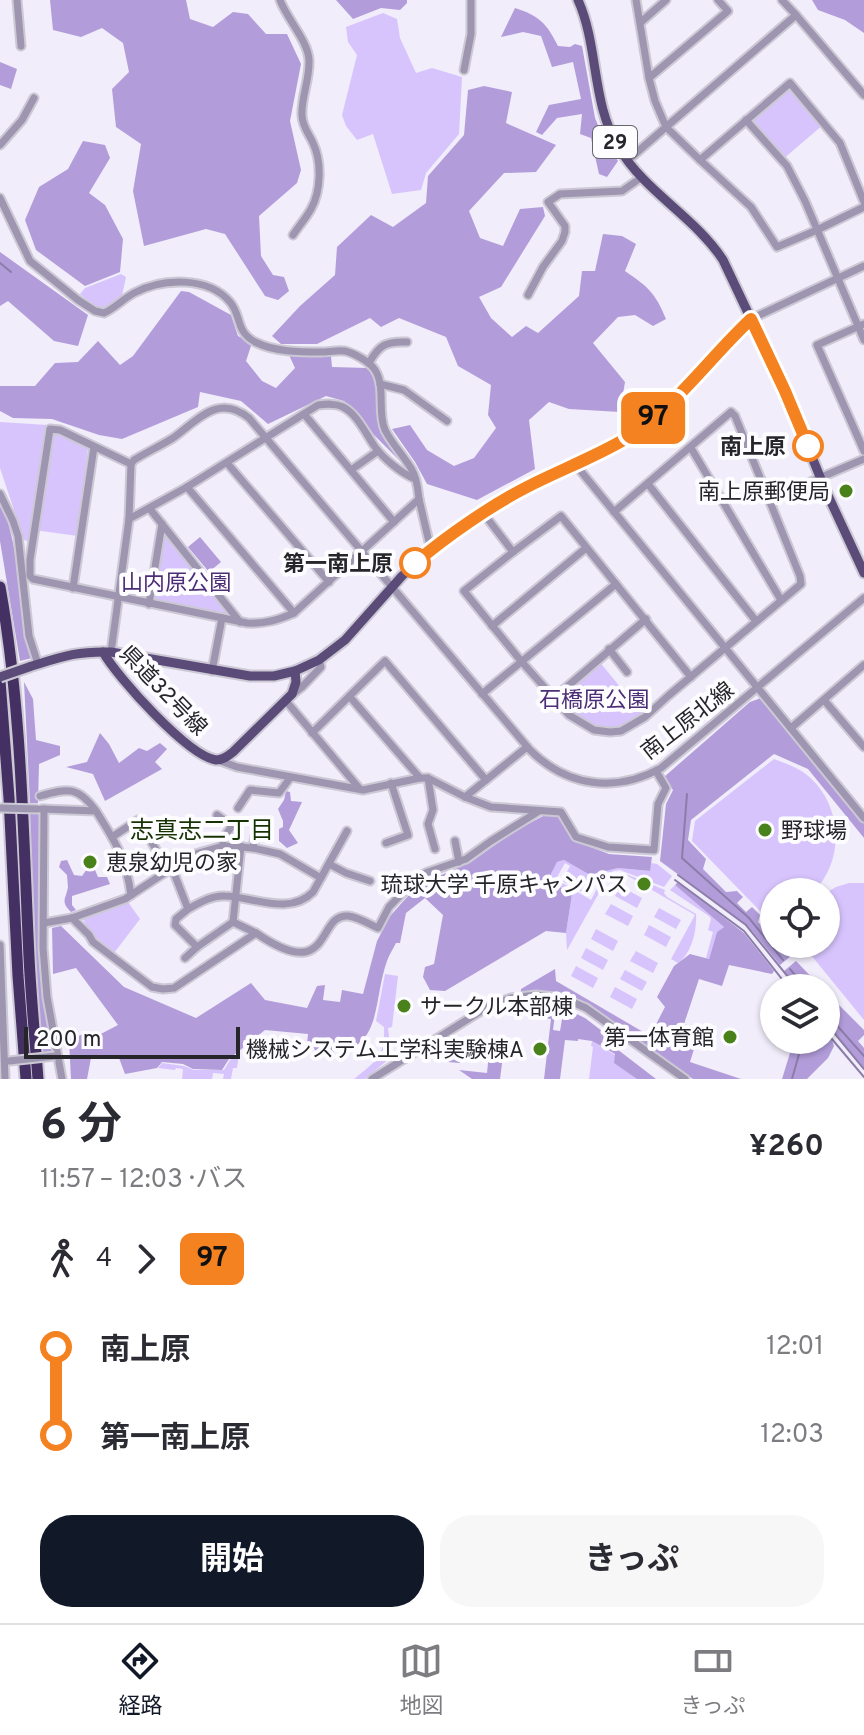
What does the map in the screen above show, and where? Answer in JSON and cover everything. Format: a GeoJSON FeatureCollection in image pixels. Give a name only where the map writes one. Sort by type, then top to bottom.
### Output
{"type":"FeatureCollection","features":[{"type":"Feature","properties":{"kind":"highway"},"geometry":{"type":"LineString","coordinates":[[0,587],[17,715],[38,1079]]}},
{"type":"Feature","properties":{"kind":"highway"},"geometry":{"type":"LineString","coordinates":[[0,679],[26,1079]]}},
{"type":"Feature","properties":{"kind":"main road","name":"29"},"geometry":{"type":"LineString","coordinates":[[578,0],[588,27],[604,113],[614,139],[627,161],[689,219],[723,260],[785,391],[864,573]]}},
{"type":"Feature","properties":{"kind":"main road","name":"県道32号線"},"geometry":{"type":"LineString","coordinates":[[0,679],[80,652],[107,652],[262,677],[295,671],[319,660],[345,640],[392,587],[433,548],[524,489],[627,438],[649,422],[751,319]]}},
{"type":"Feature","properties":{"kind":"main road","name":"県道32号線"},"geometry":{"type":"LineString","coordinates":[[107,652],[112,666],[165,723],[194,750],[218,760],[233,752],[289,697]]}},
{"type":"Feature","properties":{"kind":"main road"},"geometry":{"type":"LineString","coordinates":[[289,697],[296,682],[295,671]]}},
{"type":"Feature","properties":{"kind":"street"},"geometry":{"type":"LineString","coordinates":[[17,0],[21,46]]}},
{"type":"Feature","properties":{"kind":"street"},"geometry":{"type":"LineString","coordinates":[[280,0],[309,57],[302,116],[306,132],[314,145],[319,172],[312,207],[293,235]]}},
{"type":"Feature","properties":{"kind":"street"},"geometry":{"type":"LineString","coordinates":[[464,70],[471,34],[471,0]]}},
{"type":"Feature","properties":{"kind":"street"},"geometry":{"type":"LineString","coordinates":[[636,0],[649,78],[666,127],[700,160],[751,207],[777,247],[817,230],[864,204],[840,143],[790,83],[700,160]]}},
{"type":"Feature","properties":{"kind":"street"},"geometry":{"type":"LineString","coordinates":[[641,22],[666,0]]}},
{"type":"Feature","properties":{"kind":"street"},"geometry":{"type":"LineString","coordinates":[[649,78],[728,11],[718,0]]}},
{"type":"Feature","properties":{"kind":"street"},"geometry":{"type":"LineString","coordinates":[[782,0],[864,95]]}},
{"type":"Feature","properties":{"kind":"street"},"geometry":{"type":"LineString","coordinates":[[627,161],[796,15]]}},
{"type":"Feature","properties":{"kind":"street"},"geometry":{"type":"LineString","coordinates":[[0,145],[22,120],[34,98]]}},
{"type":"Feature","properties":{"kind":"street"},"geometry":{"type":"LineString","coordinates":[[746,120],[787,166],[861,325],[864,340]]}},
{"type":"Feature","properties":{"kind":"street"},"geometry":{"type":"LineString","coordinates":[[528,295],[565,232],[565,226],[548,202],[560,194],[622,191],[642,177]]}},
{"type":"Feature","properties":{"kind":"street"},"geometry":{"type":"LineString","coordinates":[[0,198],[30,261],[95,311],[104,313],[134,294],[156,286],[194,283],[204,285],[232,303],[245,335],[256,342],[292,351],[346,351],[369,363],[377,371],[384,428],[413,471],[433,548]]}},
{"type":"Feature","properties":{"kind":"street"},"geometry":{"type":"LineString","coordinates":[[751,319],[864,266]]}},
{"type":"Feature","properties":{"kind":"street"},"geometry":{"type":"LineString","coordinates":[[861,325],[817,345],[864,451]]}},
{"type":"Feature","properties":{"kind":"street"},"geometry":{"type":"LineString","coordinates":[[369,363],[376,349],[385,344],[407,342]]}},
{"type":"Feature","properties":{"kind":"street"},"geometry":{"type":"LineString","coordinates":[[380,384],[404,390],[447,421]]}},
{"type":"Feature","properties":{"kind":"street"},"geometry":{"type":"LineString","coordinates":[[129,519],[227,463],[318,405],[341,405],[350,412],[378,451],[415,479]]}},
{"type":"Feature","properties":{"kind":"street","name":"南上原北線"},"geometry":{"type":"LineString","coordinates":[[131,464],[167,442],[203,414],[222,408],[239,410],[249,418],[527,747],[551,768],[585,782],[622,782],[656,771],[864,598]]}},
{"type":"Feature","properties":{"kind":"street"},"geometry":{"type":"LineString","coordinates":[[614,512],[731,412],[770,499],[801,584],[645,717],[621,731],[594,730],[569,715],[464,591],[561,516],[691,677]]}},
{"type":"Feature","properties":{"kind":"street"},"geometry":{"type":"LineString","coordinates":[[304,414],[394,522]]}},
{"type":"Feature","properties":{"kind":"street"},"geometry":{"type":"LineString","coordinates":[[107,652],[118,598],[129,519],[131,464],[60,430],[50,429],[30,576],[118,598],[240,622],[261,624],[294,613],[419,499]]}},
{"type":"Feature","properties":{"kind":"street"},"geometry":{"type":"LineString","coordinates":[[73,588],[94,447]]}},
{"type":"Feature","properties":{"kind":"street"},"geometry":{"type":"LineString","coordinates":[[691,448],[781,600]]}},
{"type":"Feature","properties":{"kind":"street"},"geometry":{"type":"LineString","coordinates":[[351,470],[378,451]]}},
{"type":"Feature","properties":{"kind":"street"},"geometry":{"type":"LineString","coordinates":[[770,499],[864,459]]}},
{"type":"Feature","properties":{"kind":"street"},"geometry":{"type":"LineString","coordinates":[[227,463],[329,582]]}},
{"type":"Feature","properties":{"kind":"street"},"geometry":{"type":"LineString","coordinates":[[575,464],[864,818]]}},
{"type":"Feature","properties":{"kind":"street"},"geometry":{"type":"LineString","coordinates":[[648,484],[756,621]]}},
{"type":"Feature","properties":{"kind":"street"},"geometry":{"type":"LineString","coordinates":[[187,487],[294,613]]}},
{"type":"Feature","properties":{"kind":"street"},"geometry":{"type":"LineString","coordinates":[[0,494],[18,536],[33,666]]}},
{"type":"Feature","properties":{"kind":"street"},"geometry":{"type":"LineString","coordinates":[[150,509],[240,622]]}},
{"type":"Feature","properties":{"kind":"street"},"geometry":{"type":"LineString","coordinates":[[484,514],[513,552]]}},
{"type":"Feature","properties":{"kind":"street"},"geometry":{"type":"LineString","coordinates":[[149,604],[162,524]]}},
{"type":"Feature","properties":{"kind":"street"},"geometry":{"type":"LineString","coordinates":[[492,626],[586,548]]}},
{"type":"Feature","properties":{"kind":"street"},"geometry":{"type":"LineString","coordinates":[[20,559],[30,560]]}},
{"type":"Feature","properties":{"kind":"street"},"geometry":{"type":"LineString","coordinates":[[482,694],[616,584]]}},
{"type":"Feature","properties":{"kind":"street"},"geometry":{"type":"LineString","coordinates":[[212,671],[222,618]]}},
{"type":"Feature","properties":{"kind":"street"},"geometry":{"type":"LineString","coordinates":[[554,698],[646,619]]}},
{"type":"Feature","properties":{"kind":"street"},"geometry":{"type":"LineString","coordinates":[[609,649],[627,672]]}},
{"type":"Feature","properties":{"kind":"street"},"geometry":{"type":"LineString","coordinates":[[319,660],[321,667],[289,697],[312,733],[360,789]]}},
{"type":"Feature","properties":{"kind":"street"},"geometry":{"type":"LineString","coordinates":[[312,733],[385,661],[486,780]]}},
{"type":"Feature","properties":{"kind":"street"},"geometry":{"type":"LineString","coordinates":[[791,728],[864,665]]}},
{"type":"Feature","properties":{"kind":"street"},"geometry":{"type":"LineString","coordinates":[[350,697],[424,778],[491,807],[561,812],[576,837],[608,847],[654,850],[658,804],[666,788],[656,771]]}},
{"type":"Feature","properties":{"kind":"street"},"geometry":{"type":"LineString","coordinates":[[824,700],[864,747]]}},
{"type":"Feature","properties":{"kind":"street"},"geometry":{"type":"LineString","coordinates":[[465,797],[527,747]]}},
{"type":"Feature","properties":{"kind":"street"},"geometry":{"type":"LineString","coordinates":[[218,760],[229,766],[360,789],[424,778]]}},
{"type":"Feature","properties":{"kind":"street"},"geometry":{"type":"LineString","coordinates":[[238,808],[250,790],[279,793],[290,778]]}},
{"type":"Feature","properties":{"kind":"street"},"geometry":{"type":"LineString","coordinates":[[424,778],[433,810],[428,824],[435,849]]}},
{"type":"Feature","properties":{"kind":"street"},"geometry":{"type":"LineString","coordinates":[[386,843],[408,835],[391,783]]}},
{"type":"Feature","properties":{"kind":"street"},"geometry":{"type":"LineString","coordinates":[[40,796],[63,789],[85,796],[112,837],[126,866],[131,895]]}},
{"type":"Feature","properties":{"kind":"street"},"geometry":{"type":"LineString","coordinates":[[0,808],[96,811]]}},
{"type":"Feature","properties":{"kind":"street"},"geometry":{"type":"LineString","coordinates":[[41,809],[43,948],[47,997],[62,1079]]}},
{"type":"Feature","properties":{"kind":"street"},"geometry":{"type":"LineString","coordinates":[[233,922],[273,945],[301,953],[315,949],[337,918],[347,915],[378,928],[389,907],[418,877],[459,862],[539,811]]}},
{"type":"Feature","properties":{"kind":"street"},"geometry":{"type":"LineString","coordinates":[[217,815],[232,826],[223,838],[223,846]]}},
{"type":"Feature","properties":{"kind":"street"},"geometry":{"type":"LineString","coordinates":[[112,837],[138,820],[163,861],[172,868],[188,909]]}},
{"type":"Feature","properties":{"kind":"street"},"geometry":{"type":"LineString","coordinates":[[197,947],[175,925],[176,919],[188,909],[222,895],[286,905],[297,903],[313,892],[347,831]]}},
{"type":"Feature","properties":{"kind":"street"},"geometry":{"type":"LineString","coordinates":[[253,848],[255,835]]}},
{"type":"Feature","properties":{"kind":"street"},"geometry":{"type":"LineString","coordinates":[[455,841],[459,862]]}},
{"type":"Feature","properties":{"kind":"street"},"geometry":{"type":"LineString","coordinates":[[44,923],[72,918],[125,899],[185,857],[223,846],[241,846],[280,854],[321,878]]}},
{"type":"Feature","properties":{"kind":"street"},"geometry":{"type":"LineString","coordinates":[[233,922],[241,846]]}},
{"type":"Feature","properties":{"kind":"street"},"geometry":{"type":"LineString","coordinates":[[329,864],[370,881]]}},
{"type":"Feature","properties":{"kind":"street"},"geometry":{"type":"LineString","coordinates":[[72,918],[93,942],[152,987],[163,989],[174,988],[256,933]]}},
{"type":"Feature","properties":{"kind":"street"},"geometry":{"type":"LineString","coordinates":[[185,958],[233,922]]}},
{"type":"Feature","properties":{"kind":"street"},"geometry":{"type":"LineString","coordinates":[[0,945],[5,1079]]}},
{"type":"Feature","properties":{"kind":"street"},"geometry":{"type":"LineString","coordinates":[[372,1079],[489,1006],[511,998],[536,995],[563,998],[586,1008],[685,1079]]}},
{"type":"Feature","properties":{"kind":"street"},"geometry":{"type":"LineString","coordinates":[[6,1061],[57,1056]]}},
{"type":"Feature","properties":{"kind":"green space"},"geometry":{"type":"Polygon","coordinates":[[[383,13],[397,19],[400,38],[416,73],[432,68],[462,77],[459,134],[426,173],[421,190],[392,194],[373,134],[357,140],[342,115],[357,55],[348,42],[346,27],[383,13]]]}},
{"type":"Feature","properties":{"kind":"green space"},"geometry":{"type":"Polygon","coordinates":[[[790,83],[824,124],[782,160],[746,120],[790,83]]]}},
{"type":"Feature","properties":{"kind":"green space"},"geometry":{"type":"Polygon","coordinates":[[[121,274],[126,277],[121,300],[104,310],[80,294],[85,288],[121,274]]]}},
{"type":"Feature","properties":{"kind":"green space"},"geometry":{"type":"Polygon","coordinates":[[[0,422],[47,425],[88,447],[78,536],[34,530],[31,542],[24,540],[0,468],[0,422]]]}},
{"type":"Feature","properties":{"kind":"green space","name":"山内原公園"},"geometry":{"type":"Polygon","coordinates":[[[162,524],[229,612],[228,616],[149,601],[162,524]]]}},
{"type":"Feature","properties":{"kind":"green space","name":"石橋原公園"},"geometry":{"type":"Polygon","coordinates":[[[598,660],[645,717],[618,730],[600,731],[578,720],[554,698],[598,660]]]}},
{"type":"Feature","properties":{"kind":"green space","name":"野球場"},"geometry":{"type":"Polygon","coordinates":[[[774,759],[803,772],[826,798],[835,830],[831,864],[824,878],[760,878],[760,911],[692,841],[695,821],[774,759]]]}},
{"type":"Feature","properties":{"kind":"green space"},"geometry":{"type":"Polygon","coordinates":[[[564,860],[590,875],[618,868],[649,871],[651,863],[672,876],[664,887],[620,870],[613,871],[567,950],[566,933],[572,894],[553,883],[551,874],[557,862],[564,860]],[[565,863],[556,879],[591,900],[600,883],[590,877],[582,892],[562,881],[570,866],[565,863]]]}},
{"type":"Feature","properties":{"kind":"green space"},"geometry":{"type":"Polygon","coordinates":[[[621,872],[665,890],[667,897],[696,914],[693,941],[678,963],[671,959],[695,915],[621,872]]]}},
{"type":"Feature","properties":{"kind":"green space"},"geometry":{"type":"Polygon","coordinates":[[[864,883],[864,1020],[840,991],[840,974],[826,974],[813,958],[840,958],[840,886],[864,883]]]}},
{"type":"Feature","properties":{"kind":"green space"},"geometry":{"type":"Polygon","coordinates":[[[675,885],[724,927],[717,932],[709,959],[706,958],[713,932],[708,930],[711,919],[670,890],[675,885]]]}},
{"type":"Feature","properties":{"kind":"green space"},"geometry":{"type":"Polygon","coordinates":[[[620,886],[642,898],[637,908],[615,896],[620,886]]]}},
{"type":"Feature","properties":{"kind":"green space"},"geometry":{"type":"Polygon","coordinates":[[[128,902],[140,919],[114,953],[88,928],[82,917],[128,902]]]}},
{"type":"Feature","properties":{"kind":"green space"},"geometry":{"type":"Polygon","coordinates":[[[611,904],[633,916],[628,926],[605,914],[611,904]]]}},
{"type":"Feature","properties":{"kind":"green space"},"geometry":{"type":"Polygon","coordinates":[[[659,908],[681,920],[676,929],[654,917],[659,908]]]}},
{"type":"Feature","properties":{"kind":"green space"},"geometry":{"type":"Polygon","coordinates":[[[649,925],[671,937],[666,947],[644,935],[649,925]]]}},
{"type":"Feature","properties":{"kind":"green space"},"geometry":{"type":"Polygon","coordinates":[[[596,929],[618,941],[613,951],[591,939],[596,929]]]}},
{"type":"Feature","properties":{"kind":"green space"},"geometry":{"type":"Polygon","coordinates":[[[586,948],[608,960],[603,970],[581,958],[586,948]]]}},
{"type":"Feature","properties":{"kind":"green space"},"geometry":{"type":"Polygon","coordinates":[[[636,951],[658,963],[653,973],[630,961],[636,951]]]}},
{"type":"Feature","properties":{"kind":"green space"},"geometry":{"type":"Polygon","coordinates":[[[576,966],[598,978],[593,988],[571,976],[576,966]]]}},
{"type":"Feature","properties":{"kind":"green space"},"geometry":{"type":"Polygon","coordinates":[[[625,970],[647,982],[642,991],[620,979],[625,970]]]}},
{"type":"Feature","properties":{"kind":"green space"},"geometry":{"type":"Polygon","coordinates":[[[385,974],[398,976],[392,1027],[388,1028],[389,1059],[365,1079],[354,1079],[381,1052],[384,1027],[376,1021],[385,974]]]}},
{"type":"Feature","properties":{"kind":"green space"},"geometry":{"type":"Polygon","coordinates":[[[615,987],[637,999],[632,1009],[610,997],[615,987]]]}},
{"type":"Feature","properties":{"kind":"green space"},"geometry":{"type":"Polygon","coordinates":[[[592,1041],[615,1055],[615,1063],[637,1079],[589,1079],[592,1041]]]}},
{"type":"Feature","properties":{"kind":"green space"},"geometry":{"type":"Polygon","coordinates":[[[239,1053],[237,1068],[233,1068],[231,1079],[223,1079],[224,1074],[213,1073],[212,1079],[182,1079],[183,1069],[158,1068],[162,1063],[194,1070],[224,1070],[239,1053]]]}},
{"type":"Feature","properties":{"kind":"shaded area"},"geometry":{"type":"Polygon","coordinates":[[[50,0],[186,0],[190,19],[213,27],[233,12],[248,14],[266,34],[287,34],[301,64],[290,121],[301,170],[297,183],[259,216],[261,256],[273,275],[284,277],[289,291],[278,300],[265,296],[225,234],[206,229],[144,246],[133,191],[141,144],[116,127],[112,89],[129,72],[123,43],[102,28],[81,37],[53,30],[50,0]]]}},
{"type":"Feature","properties":{"kind":"shaded area"},"geometry":{"type":"Polygon","coordinates":[[[336,0],[407,0],[407,3],[400,10],[381,8],[353,19],[336,0]]]}},
{"type":"Feature","properties":{"kind":"shaded area"},"geometry":{"type":"Polygon","coordinates":[[[812,0],[864,0],[864,33],[845,20],[818,10],[812,0]]]}},
{"type":"Feature","properties":{"kind":"shaded area"},"geometry":{"type":"Polygon","coordinates":[[[515,8],[542,22],[558,46],[582,46],[595,118],[604,140],[618,161],[607,177],[599,174],[591,138],[580,134],[582,114],[557,118],[542,135],[536,132],[549,105],[581,99],[573,62],[552,67],[541,36],[523,32],[501,37],[515,8]]]}},
{"type":"Feature","properties":{"kind":"shaded area"},"geometry":{"type":"Polygon","coordinates":[[[0,62],[17,69],[11,89],[0,85],[0,62]]]}},
{"type":"Feature","properties":{"kind":"shaded area"},"geometry":{"type":"Polygon","coordinates":[[[484,86],[512,92],[506,123],[556,145],[536,172],[504,173],[469,211],[480,238],[503,246],[520,209],[543,207],[545,216],[501,287],[479,297],[491,318],[512,337],[526,326],[538,333],[579,296],[582,271],[595,271],[603,234],[622,236],[636,244],[625,271],[650,291],[666,319],[653,326],[635,315],[618,317],[593,343],[625,382],[620,412],[569,409],[549,402],[529,420],[535,469],[477,500],[427,484],[392,429],[410,425],[427,450],[454,466],[474,458],[496,428],[488,415],[491,385],[458,366],[446,337],[399,318],[381,327],[370,318],[317,344],[281,344],[272,336],[335,275],[337,247],[371,215],[393,227],[426,203],[428,176],[464,135],[468,90],[484,86]]]}},
{"type":"Feature","properties":{"kind":"shaded area"},"geometry":{"type":"Polygon","coordinates":[[[83,141],[105,145],[110,158],[89,193],[105,205],[123,239],[120,272],[85,286],[36,250],[25,220],[39,187],[68,169],[83,141]]]}},
{"type":"Feature","properties":{"kind":"shaded area"},"geometry":{"type":"Polygon","coordinates":[[[0,252],[88,315],[78,346],[54,341],[8,301],[0,306],[0,252]]]}},
{"type":"Feature","properties":{"kind":"shaded area"},"geometry":{"type":"Polygon","coordinates":[[[181,291],[189,292],[231,315],[238,336],[252,343],[246,361],[262,381],[276,388],[295,368],[289,355],[331,356],[332,367],[368,368],[374,378],[379,418],[401,458],[399,460],[344,401],[326,396],[268,424],[241,401],[200,392],[198,407],[122,439],[99,435],[52,419],[13,418],[0,411],[0,386],[35,386],[55,363],[78,362],[98,341],[120,365],[133,356],[181,291]]]}},
{"type":"Feature","properties":{"kind":"shaded area"},"geometry":{"type":"Polygon","coordinates":[[[0,500],[12,538],[32,658],[20,661],[0,541],[0,500]]]}},
{"type":"Feature","properties":{"kind":"shaded area"},"geometry":{"type":"Polygon","coordinates":[[[200,537],[221,562],[209,572],[188,547],[200,537]]]}},
{"type":"Feature","properties":{"kind":"shaded area"},"geometry":{"type":"Polygon","coordinates":[[[24,682],[33,699],[36,740],[60,746],[60,755],[39,764],[38,803],[30,803],[24,682]]]}},
{"type":"Feature","properties":{"kind":"shaded area"},"geometry":{"type":"Polygon","coordinates":[[[761,698],[864,823],[864,838],[808,769],[774,754],[691,820],[688,840],[706,859],[703,869],[726,892],[737,891],[743,897],[737,903],[746,912],[752,907],[760,915],[760,941],[748,926],[660,861],[666,804],[673,790],[664,777],[750,702],[761,698]]]}},
{"type":"Feature","properties":{"kind":"shaded area"},"geometry":{"type":"Polygon","coordinates":[[[100,733],[119,763],[139,748],[147,751],[160,743],[167,749],[155,762],[162,769],[105,801],[93,774],[66,767],[87,762],[100,733]]]}},
{"type":"Feature","properties":{"kind":"shaded area"},"geometry":{"type":"Polygon","coordinates":[[[286,791],[290,792],[291,801],[302,802],[289,830],[298,843],[287,848],[279,841],[283,821],[278,809],[286,791]]]}},
{"type":"Feature","properties":{"kind":"shaded area"},"geometry":{"type":"Polygon","coordinates":[[[30,814],[39,814],[41,820],[40,936],[53,1052],[42,1053],[34,935],[30,814]]]}},
{"type":"Feature","properties":{"kind":"shaded area"},"geometry":{"type":"Polygon","coordinates":[[[545,815],[558,816],[572,840],[609,854],[652,857],[650,871],[618,868],[590,875],[564,860],[557,862],[551,874],[553,883],[572,894],[566,933],[546,931],[445,991],[430,990],[423,977],[425,967],[434,964],[443,915],[425,898],[406,913],[400,943],[396,943],[387,961],[371,1026],[365,1038],[354,1047],[338,1052],[316,1052],[307,1044],[308,1034],[265,1030],[229,1059],[222,1070],[193,1069],[183,1064],[162,1062],[157,1068],[125,1074],[119,1058],[91,1058],[87,1079],[71,1079],[69,1040],[88,1032],[95,1037],[118,1025],[76,968],[53,974],[52,928],[61,926],[124,987],[196,1018],[251,983],[265,1000],[307,1008],[317,986],[325,985],[323,1000],[340,1002],[342,990],[363,994],[377,941],[390,916],[408,896],[430,880],[471,862],[513,832],[545,815]]]}},
{"type":"Feature","properties":{"kind":"shaded area"},"geometry":{"type":"Polygon","coordinates":[[[67,860],[74,875],[82,876],[87,869],[95,870],[98,877],[107,877],[110,884],[72,896],[72,905],[76,910],[71,912],[65,902],[67,875],[59,867],[61,861],[67,860]]]}},
{"type":"Feature","properties":{"kind":"shaded area"},"geometry":{"type":"Polygon","coordinates":[[[678,882],[744,933],[760,953],[760,958],[764,958],[774,971],[772,974],[729,965],[722,986],[699,979],[684,1024],[700,1030],[690,1062],[741,1079],[693,1079],[587,1003],[560,993],[521,992],[521,989],[555,969],[556,981],[650,1036],[665,1007],[657,997],[674,966],[690,954],[709,959],[717,932],[724,927],[675,885],[678,882]]]}},
{"type":"Feature","properties":{"kind":"shaded area"},"geometry":{"type":"Polygon","coordinates":[[[774,958],[789,958],[780,965],[774,958]]]}},
{"type":"Feature","properties":{"kind":"shaded area"},"geometry":{"type":"Polygon","coordinates":[[[796,961],[809,974],[786,974],[784,971],[796,961]]]}},
{"type":"Feature","properties":{"kind":"shaded area"},"geometry":{"type":"Polygon","coordinates":[[[840,1006],[864,1030],[858,1041],[864,1048],[864,1068],[840,1039],[840,1006]]]}},
{"type":"Feature","properties":{"kind":"shaded area"},"geometry":{"type":"Polygon","coordinates":[[[564,1008],[585,1018],[615,1041],[613,1046],[656,1079],[637,1079],[614,1063],[615,1054],[592,1041],[578,1039],[565,1040],[560,1079],[544,1079],[551,1019],[537,1017],[537,1011],[555,1014],[553,1030],[560,1031],[564,1008]]]}},
{"type":"Feature","properties":{"kind":"shaded area"},"geometry":{"type":"Polygon","coordinates":[[[463,1039],[460,1063],[448,1062],[441,1057],[441,1053],[463,1039]]]}},
{"type":"Feature","properties":{"kind":"shaded area"},"geometry":{"type":"Polygon","coordinates":[[[489,1054],[503,1056],[500,1079],[472,1079],[459,1070],[487,1073],[489,1054]]]}},
{"type":"Feature","properties":{"kind":"shaded area"},"geometry":{"type":"Polygon","coordinates":[[[790,1054],[830,1054],[807,1079],[782,1079],[790,1054]]]}},
{"type":"Feature","properties":{"kind":"waterway"},"geometry":{"type":"LineString","coordinates":[[0,263],[11,272]]}},
{"type":"Feature","properties":{"kind":"waterway"},"geometry":{"type":"LineString","coordinates":[[687,794],[682,858],[749,918],[783,960]]}},
{"type":"Feature","properties":{"kind":"waterway"},"geometry":{"type":"LineString","coordinates":[[678,875],[746,925],[786,974]]}},
{"type":"Feature","properties":{"kind":"waterway"},"geometry":{"type":"LineString","coordinates":[[675,880],[744,931],[778,974]]}},
{"type":"Feature","properties":{"kind":"waterway"},"geometry":{"type":"LineString","coordinates":[[790,969],[794,974]]}},
{"type":"Feature","properties":{"kind":"waterway"},"geometry":{"type":"LineString","coordinates":[[840,1029],[864,1056]]}},
{"type":"Feature","properties":{"kind":"waterway"},"geometry":{"type":"LineString","coordinates":[[840,1040],[864,1069]]}},
{"type":"Feature","properties":{"kind":"waterway"},"geometry":{"type":"LineString","coordinates":[[840,1049],[864,1077]]}},
{"type":"Feature","properties":{"kind":"waterway"},"geometry":{"type":"LineString","coordinates":[[792,1079],[799,1054]]}},
{"type":"Feature","properties":{"kind":"bus line","name":"97"},"geometry":{"type":"LineString","coordinates":[[415,563],[524,489],[627,438],[649,422],[695,378],[751,319],[808,446]]}},
{"type":"Feature","properties":{"kind":"place","name":"南上原"},"geometry":{"type":"Point","coordinates":[808,446]}},
{"type":"Feature","properties":{"kind":"place","name":"南上原郵便局"},"geometry":{"type":"Point","coordinates":[846,491]}},
{"type":"Feature","properties":{"kind":"place","name":"第一南上原"},"geometry":{"type":"Point","coordinates":[415,563]}},
{"type":"Feature","properties":{"kind":"place","name":"野球場"},"geometry":{"type":"Point","coordinates":[765,830]}},
{"type":"Feature","properties":{"kind":"place","name":"恵泉幼児の家"},"geometry":{"type":"Point","coordinates":[90,862]}},
{"type":"Feature","properties":{"kind":"place","name":"琉球大学 千原キャンパス"},"geometry":{"type":"Point","coordinates":[644,884]}},
{"type":"Feature","properties":{"kind":"place","name":"サークル本部棟"},"geometry":{"type":"Point","coordinates":[404,1006]}},
{"type":"Feature","properties":{"kind":"place","name":"第一体育館"},"geometry":{"type":"Point","coordinates":[730,1037]}},
{"type":"Feature","properties":{"kind":"place","name":"機械システム工学科実験棟A"},"geometry":{"type":"Point","coordinates":[540,1049]}},
{"type":"Feature","properties":{"kind":"district","name":"志真志二丁目"},"geometry":{"type":"Point","coordinates":[202,830]}}]}
